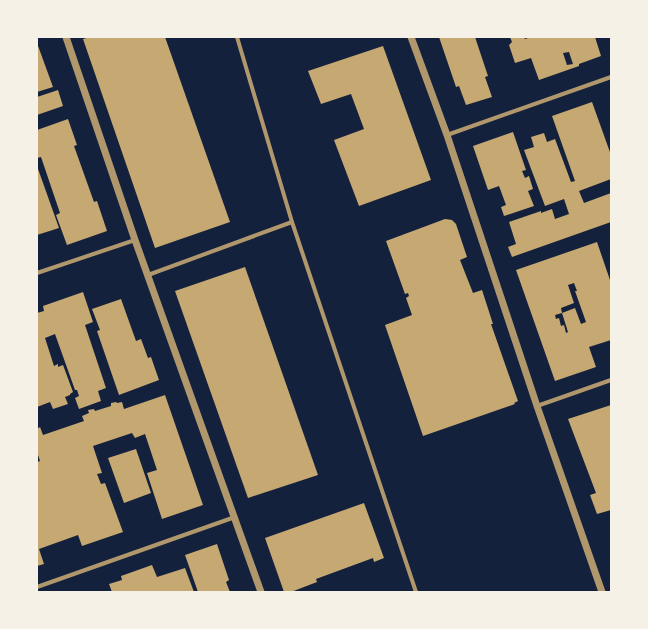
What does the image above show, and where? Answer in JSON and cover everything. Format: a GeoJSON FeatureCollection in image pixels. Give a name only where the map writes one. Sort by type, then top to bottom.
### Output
{"type":"FeatureCollection","features":[{"type":"Feature","properties":{"kind":"street"},"geometry":{"type":"LineString","coordinates":[[66,37],[135,240],[261,592]]}},
{"type":"Feature","properties":{"kind":"street"},"geometry":{"type":"LineString","coordinates":[[237,37],[292,222],[416,592]]}},
{"type":"Feature","properties":{"kind":"street"},"geometry":{"type":"LineString","coordinates":[[411,37],[447,135],[536,406],[602,592]]}},
{"type":"Feature","properties":{"kind":"street"},"geometry":{"type":"LineString","coordinates":[[447,135],[611,77]]}},
{"type":"Feature","properties":{"kind":"street"},"geometry":{"type":"LineString","coordinates":[[148,275],[292,222]]}},
{"type":"Feature","properties":{"kind":"street"},"geometry":{"type":"LineString","coordinates":[[37,273],[135,240]]}},
{"type":"Feature","properties":{"kind":"street"},"geometry":{"type":"LineString","coordinates":[[536,406],[611,380]]}},
{"type":"Feature","properties":{"kind":"street"},"geometry":{"type":"LineString","coordinates":[[37,587],[234,517]]}},
{"type":"Feature","properties":{"kind":"building"},"geometry":{"type":"Polygon","coordinates":[[[90,37],[165,37],[230,222],[155,248],[83,39],[90,37]]]}},
{"type":"Feature","properties":{"kind":"building"},"geometry":{"type":"Polygon","coordinates":[[[439,37],[475,37],[488,76],[485,77],[492,97],[466,105],[459,86],[456,87],[439,37]]]}},
{"type":"Feature","properties":{"kind":"building"},"geometry":{"type":"Polygon","coordinates":[[[510,37],[524,37],[525,39],[531,37],[595,37],[601,56],[579,64],[579,66],[539,80],[531,58],[515,63],[509,45],[512,42],[510,37]],[[569,52],[563,53],[567,65],[573,64],[569,52]]]}},
{"type":"Feature","properties":{"kind":"building"},"geometry":{"type":"Polygon","coordinates":[[[37,43],[53,87],[37,92],[37,43]]]}},
{"type":"Feature","properties":{"kind":"building"},"geometry":{"type":"Polygon","coordinates":[[[383,46],[431,180],[359,206],[334,140],[364,129],[351,94],[321,104],[308,71],[383,46]]]}},
{"type":"Feature","properties":{"kind":"building"},"geometry":{"type":"Polygon","coordinates":[[[58,90],[63,106],[37,115],[37,97],[58,90]]]}},
{"type":"Feature","properties":{"kind":"building"},"geometry":{"type":"Polygon","coordinates":[[[592,102],[611,155],[611,179],[579,191],[584,203],[611,193],[611,222],[512,257],[508,247],[516,244],[509,222],[541,211],[541,213],[552,209],[555,219],[569,214],[564,199],[545,206],[524,150],[534,147],[531,137],[544,133],[547,142],[555,139],[571,182],[575,181],[552,116],[592,102]]]}},
{"type":"Feature","properties":{"kind":"building"},"geometry":{"type":"Polygon","coordinates":[[[68,119],[77,145],[74,146],[94,202],[97,201],[107,231],[67,245],[56,215],[60,213],[41,157],[37,158],[37,130],[68,119]]]}},
{"type":"Feature","properties":{"kind":"building"},"geometry":{"type":"Polygon","coordinates":[[[513,132],[526,170],[522,171],[525,178],[529,176],[533,189],[528,191],[534,206],[504,216],[501,207],[506,205],[499,186],[488,190],[473,146],[513,132]]]}},
{"type":"Feature","properties":{"kind":"building"},"geometry":{"type":"Polygon","coordinates":[[[37,166],[59,228],[37,235],[37,166]]]}},
{"type":"Feature","properties":{"kind":"building"},"geometry":{"type":"Polygon","coordinates":[[[445,219],[452,220],[456,224],[467,257],[460,260],[473,293],[482,290],[493,324],[491,324],[518,401],[514,403],[515,404],[423,436],[385,325],[412,315],[406,298],[409,296],[408,293],[405,294],[386,241],[445,219]]]}},
{"type":"Feature","properties":{"kind":"building"},"geometry":{"type":"Polygon","coordinates":[[[597,242],[611,283],[611,340],[589,347],[596,367],[555,381],[516,270],[597,242]],[[574,283],[568,285],[574,303],[561,308],[562,313],[575,308],[581,324],[586,322],[575,291],[577,291],[574,283]],[[562,313],[555,315],[556,319],[559,318],[561,326],[564,325],[566,333],[568,332],[562,313]]]}},
{"type":"Feature","properties":{"kind":"building"},"geometry":{"type":"Polygon","coordinates":[[[245,267],[318,475],[248,498],[175,291],[245,267]]]}},
{"type":"Feature","properties":{"kind":"building"},"geometry":{"type":"Polygon","coordinates":[[[83,292],[93,322],[85,325],[106,388],[98,391],[101,401],[79,409],[75,398],[79,396],[77,390],[75,390],[55,334],[45,338],[54,366],[58,364],[58,367],[63,365],[73,392],[65,397],[68,404],[53,409],[50,402],[37,407],[37,313],[44,311],[43,306],[83,292]]]}},
{"type":"Feature","properties":{"kind":"building"},"geometry":{"type":"Polygon","coordinates":[[[121,299],[136,341],[141,339],[148,358],[151,357],[159,380],[119,395],[97,331],[100,330],[92,309],[121,299]]]}},
{"type":"Feature","properties":{"kind":"building"},"geometry":{"type":"Polygon","coordinates":[[[165,395],[203,505],[162,519],[147,473],[157,470],[145,434],[135,438],[132,433],[93,446],[102,473],[97,474],[101,484],[105,483],[123,532],[82,546],[78,535],[39,549],[44,564],[37,566],[37,462],[40,461],[38,455],[37,456],[37,429],[40,427],[43,435],[84,421],[82,416],[89,413],[88,410],[94,409],[95,411],[111,406],[111,403],[116,402],[122,402],[124,409],[165,395]]]}},
{"type":"Feature","properties":{"kind":"building"},"geometry":{"type":"Polygon","coordinates":[[[611,405],[611,510],[597,514],[590,495],[596,493],[568,419],[611,405]]]}},
{"type":"Feature","properties":{"kind":"building"},"geometry":{"type":"Polygon","coordinates":[[[136,449],[151,493],[124,503],[108,458],[136,449]]]}},
{"type":"Feature","properties":{"kind":"building"},"geometry":{"type":"Polygon","coordinates":[[[364,503],[384,558],[374,562],[373,558],[316,579],[317,582],[291,592],[284,592],[265,538],[364,503]]]}},
{"type":"Feature","properties":{"kind":"building"},"geometry":{"type":"Polygon","coordinates":[[[217,544],[229,580],[226,582],[230,592],[198,592],[185,555],[217,544]]]}},
{"type":"Feature","properties":{"kind":"building"},"geometry":{"type":"Polygon","coordinates":[[[152,565],[157,577],[185,568],[194,592],[112,592],[109,584],[122,580],[121,576],[152,565]]]}}]}
